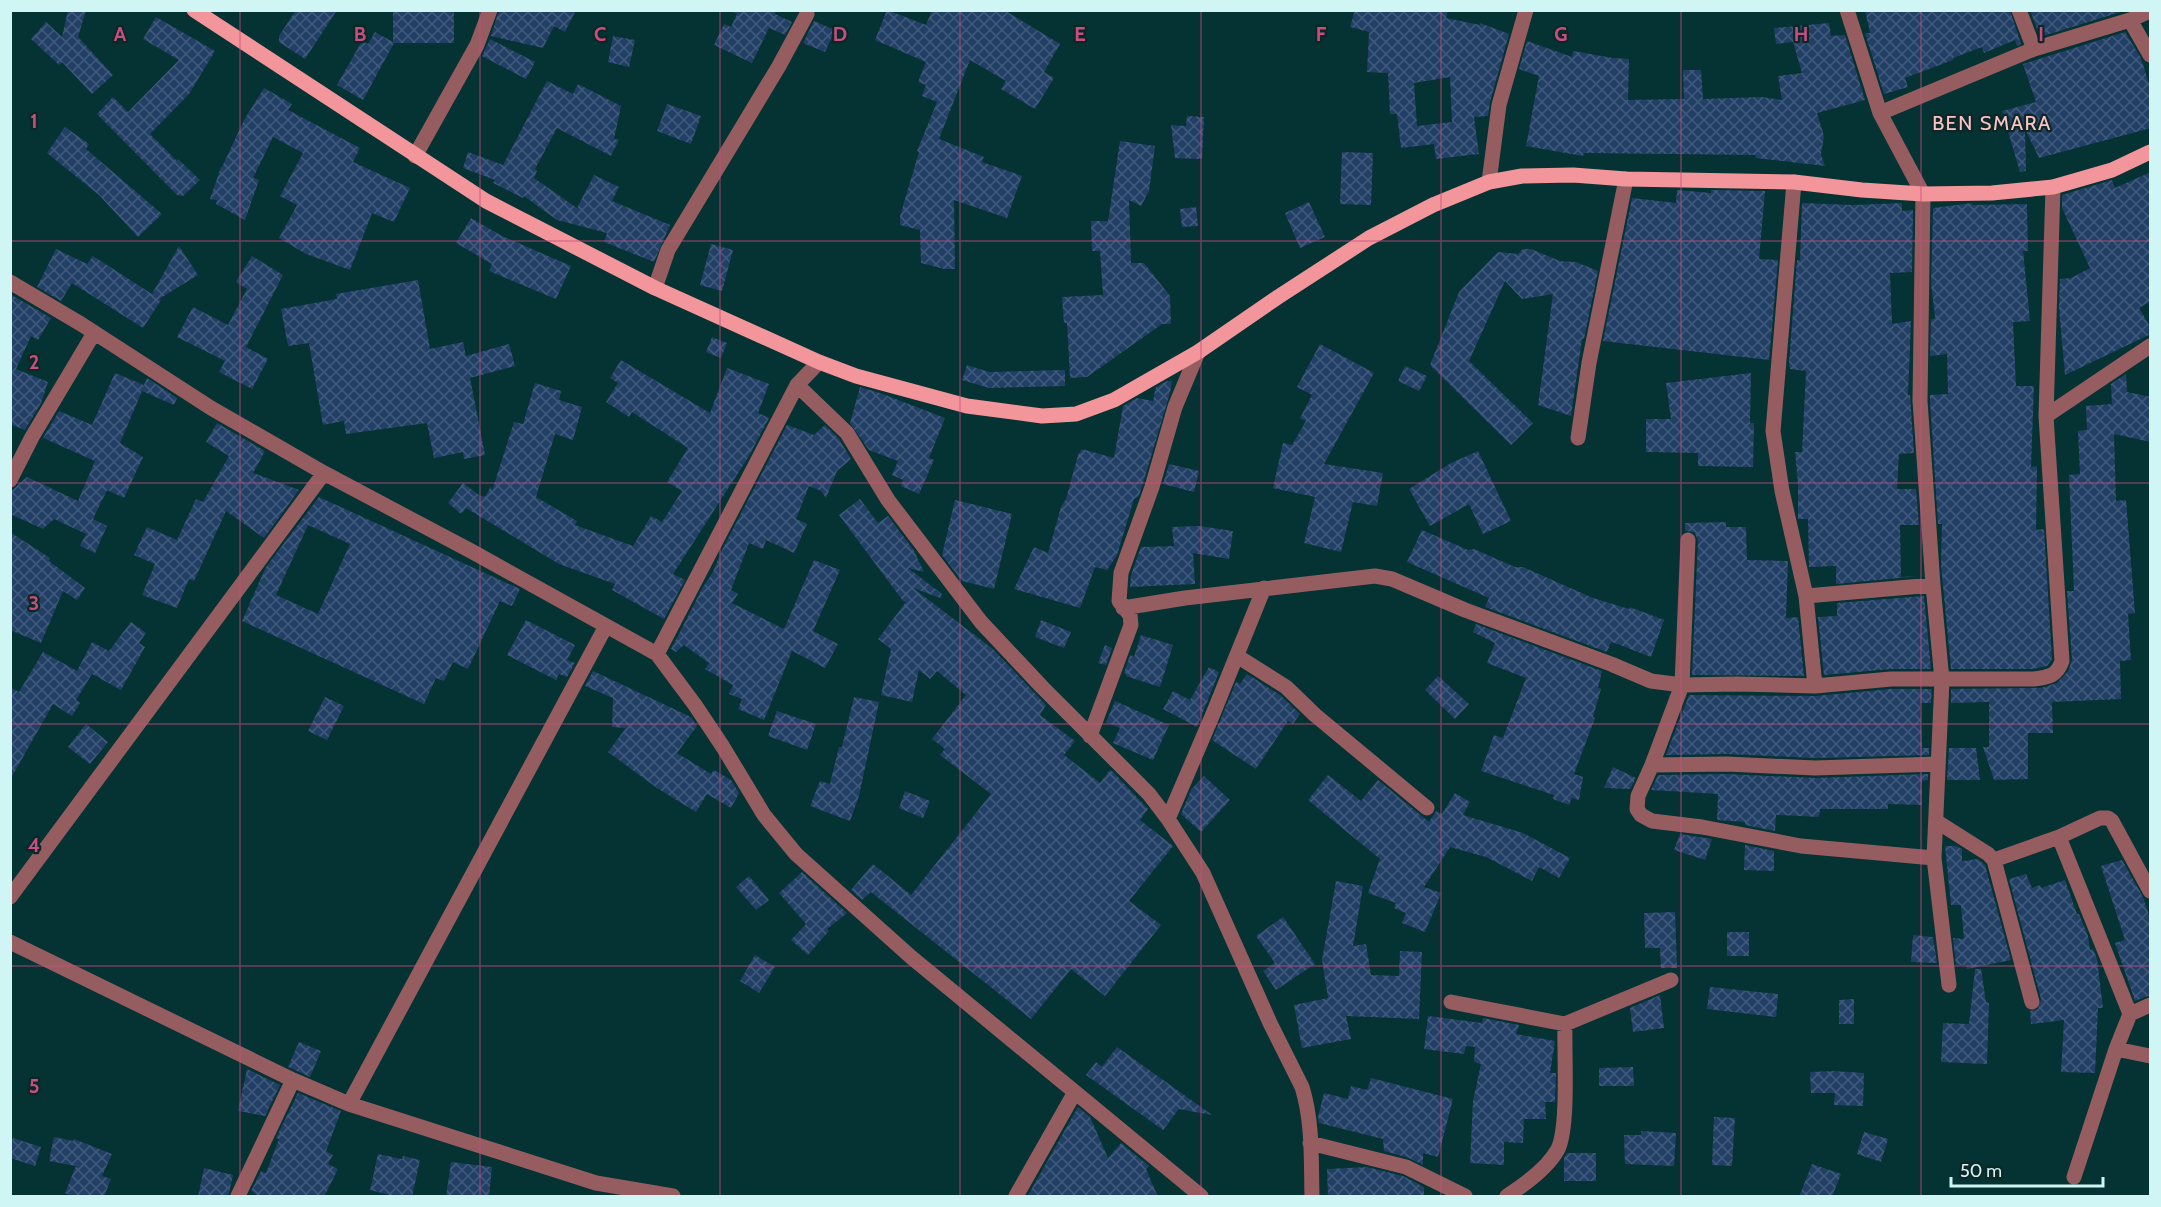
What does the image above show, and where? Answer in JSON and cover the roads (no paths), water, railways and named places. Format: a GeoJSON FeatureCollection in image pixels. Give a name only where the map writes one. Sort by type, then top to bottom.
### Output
{"type":"FeatureCollection","features":[{"type":"Feature","properties":{"kind":"main road"},"geometry":{"type":"LineString","coordinates":[[194,10],[486,201],[655,288],[819,362],[856,376],[967,406],[1042,416],[1076,414],[1114,400],[1198,352],[1369,238],[1433,204],[1489,182],[1522,176],[1573,175],[1626,179],[1794,182],[1923,194],[1992,193],[2053,187],[2112,170],[2151,152]]}},
{"type":"Feature","properties":{"kind":"street"},"geometry":{"type":"LineString","coordinates":[[415,156],[477,45],[490,10]]}},
{"type":"Feature","properties":{"kind":"street"},"geometry":{"type":"LineString","coordinates":[[1489,182],[1499,105],[1526,10]]}},
{"type":"Feature","properties":{"kind":"street"},"geometry":{"type":"LineString","coordinates":[[1847,10],[1880,113],[1923,194],[1920,401],[1942,680],[1934,858],[1948,985]]}},
{"type":"Feature","properties":{"kind":"street"},"geometry":{"type":"LineString","coordinates":[[2019,10],[2034,49]]}},
{"type":"Feature","properties":{"kind":"street"},"geometry":{"type":"LineString","coordinates":[[1880,113],[2034,49],[2130,20],[2151,11]]}},
{"type":"Feature","properties":{"kind":"street"},"geometry":{"type":"LineString","coordinates":[[655,288],[668,250],[779,66],[807,15]]}},
{"type":"Feature","properties":{"kind":"street"},"geometry":{"type":"LineString","coordinates":[[2130,20],[2151,55]]}},
{"type":"Feature","properties":{"kind":"street"},"geometry":{"type":"LineString","coordinates":[[1578,438],[1589,363],[1626,179]]}},
{"type":"Feature","properties":{"kind":"street"},"geometry":{"type":"LineString","coordinates":[[1794,182],[1773,431],[1782,491],[1806,596],[1815,686]]}},
{"type":"Feature","properties":{"kind":"street"},"geometry":{"type":"LineString","coordinates":[[1124,608],[1185,598],[1375,576],[1392,579],[1465,610],[1651,681],[1682,685],[1815,686],[1891,679],[2045,678],[2059,670],[2062,661],[2046,416],[2053,187]]}},
{"type":"Feature","properties":{"kind":"street"},"geometry":{"type":"LineString","coordinates":[[10,282],[211,408],[657,654],[723,747],[764,815],[796,854],[911,957],[1201,1197]]}},
{"type":"Feature","properties":{"kind":"street"},"geometry":{"type":"LineString","coordinates":[[10,480],[32,437],[94,333]]}},
{"type":"Feature","properties":{"kind":"street"},"geometry":{"type":"LineString","coordinates":[[2046,416],[2151,346]]}},
{"type":"Feature","properties":{"kind":"street"},"geometry":{"type":"LineString","coordinates":[[1090,736],[1131,625],[1130,615],[1118,598],[1121,573],[1152,487],[1175,407],[1198,352]]}},
{"type":"Feature","properties":{"kind":"street"},"geometry":{"type":"LineString","coordinates":[[657,654],[796,386],[819,362]]}},
{"type":"Feature","properties":{"kind":"street"},"geometry":{"type":"LineString","coordinates":[[796,386],[847,432],[888,500],[981,622],[1149,794],[1203,873],[1270,1023],[1302,1087],[1310,1143],[1312,1197]]}},
{"type":"Feature","properties":{"kind":"street"},"geometry":{"type":"LineString","coordinates":[[10,897],[324,472]]}},
{"type":"Feature","properties":{"kind":"street"},"geometry":{"type":"LineString","coordinates":[[1688,540],[1682,685],[1638,796],[1637,809],[1641,815],[1652,821],[1702,827],[1802,846],[1934,858]]}},
{"type":"Feature","properties":{"kind":"street"},"geometry":{"type":"LineString","coordinates":[[1806,596],[1933,585]]}},
{"type":"Feature","properties":{"kind":"street"},"geometry":{"type":"LineString","coordinates":[[1168,819],[1238,656],[1264,588]]}},
{"type":"Feature","properties":{"kind":"street"},"geometry":{"type":"LineString","coordinates":[[349,1104],[606,626]]}},
{"type":"Feature","properties":{"kind":"street"},"geometry":{"type":"LineString","coordinates":[[1238,656],[1286,687],[1315,715],[1427,808]]}},
{"type":"Feature","properties":{"kind":"street"},"geometry":{"type":"LineString","coordinates":[[1652,765],[1727,764],[1815,768],[1938,764]]}},
{"type":"Feature","properties":{"kind":"street"},"geometry":{"type":"LineString","coordinates":[[1994,860],[2059,837],[2100,818],[2108,818],[2112,821],[2151,891]]}},
{"type":"Feature","properties":{"kind":"street"},"geometry":{"type":"LineString","coordinates":[[1936,821],[1994,860],[2032,1002]]}},
{"type":"Feature","properties":{"kind":"street"},"geometry":{"type":"LineString","coordinates":[[2059,837],[2130,1014],[2116,1049],[2074,1178]]}},
{"type":"Feature","properties":{"kind":"street"},"geometry":{"type":"LineString","coordinates":[[10,942],[294,1080],[349,1104],[594,1190],[674,1197]]}},
{"type":"Feature","properties":{"kind":"street"},"geometry":{"type":"LineString","coordinates":[[1451,1002],[1565,1024],[1671,980]]}},
{"type":"Feature","properties":{"kind":"street"},"geometry":{"type":"LineString","coordinates":[[2130,1014],[2151,1005]]}},
{"type":"Feature","properties":{"kind":"street"},"geometry":{"type":"LineString","coordinates":[[1507,1197],[1553,1157],[1562,1137],[1565,1024]]}},
{"type":"Feature","properties":{"kind":"street"},"geometry":{"type":"LineString","coordinates":[[2116,1049],[2151,1056]]}},
{"type":"Feature","properties":{"kind":"street"},"geometry":{"type":"LineString","coordinates":[[238,1197],[294,1080]]}},
{"type":"Feature","properties":{"kind":"street"},"geometry":{"type":"LineString","coordinates":[[1016,1197],[1075,1092]]}},
{"type":"Feature","properties":{"kind":"street"},"geometry":{"type":"LineString","coordinates":[[1310,1143],[1406,1167],[1465,1197]]}},
{"type":"Feature","properties":{"kind":"district","name":"BEN SMARA"},"geometry":{"type":"Point","coordinates":[1992,123]}}]}
